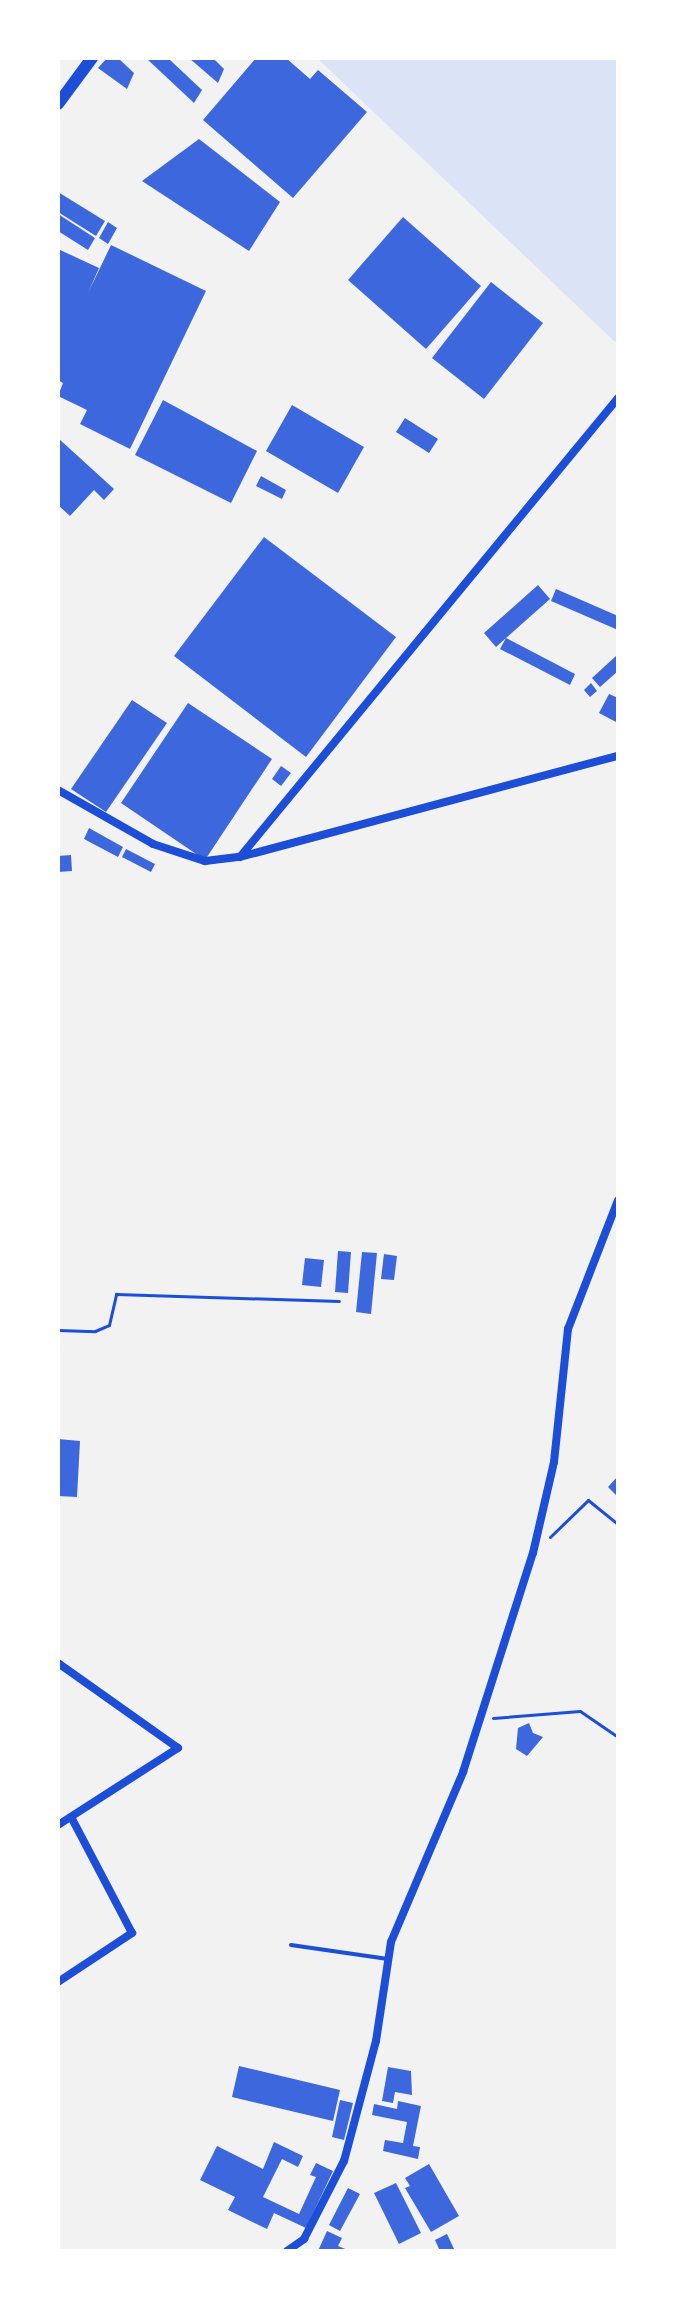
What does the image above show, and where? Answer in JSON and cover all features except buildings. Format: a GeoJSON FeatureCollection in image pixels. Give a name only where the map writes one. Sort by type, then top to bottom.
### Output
{"type":"FeatureCollection","features":[{"type":"Feature","properties":{"kind":"main road"},"geometry":{"type":"LineString","coordinates":[[58,104],[87,61]]}},
{"type":"Feature","properties":{"kind":"street"},"geometry":{"type":"LineString","coordinates":[[240,857],[618,398]]}},
{"type":"Feature","properties":{"kind":"street"},"geometry":{"type":"LineString","coordinates":[[58,790],[186,859],[240,857],[618,756]]}},
{"type":"Feature","properties":{"kind":"street"},"geometry":{"type":"LineString","coordinates":[[287,2251],[304,2239],[344,2161],[376,2041],[388,1959],[463,1772],[477,1720],[533,1553],[554,1462],[568,1329],[618,1200]]}},
{"type":"Feature","properties":{"kind":"street"},"geometry":{"type":"LineString","coordinates":[[58,1663],[178,1748],[58,1825]]}},
{"type":"Feature","properties":{"kind":"street"},"geometry":{"type":"LineString","coordinates":[[58,1982],[132,1933],[71,1817]]}},
{"type":"Feature","properties":{"kind":"lane"},"geometry":{"type":"LineString","coordinates":[[291,1945],[388,1959]]}},
{"type":"Feature","properties":{"kind":"path"},"geometry":{"type":"LineString","coordinates":[[58,1330],[95,1331],[109,1325],[116,1294],[339,1301]]}},
{"type":"Feature","properties":{"kind":"path"},"geometry":{"type":"LineString","coordinates":[[533,1553],[588,1500],[618,1524]]}},
{"type":"Feature","properties":{"kind":"path"},"geometry":{"type":"LineString","coordinates":[[477,1720],[580,1711],[618,1737]]}},
{"type":"Feature","properties":{"kind":"shaded area"},"geometry":{"type":"Polygon","coordinates":[[[317,58],[618,58],[618,339],[615,342],[317,58]]]}}]}
